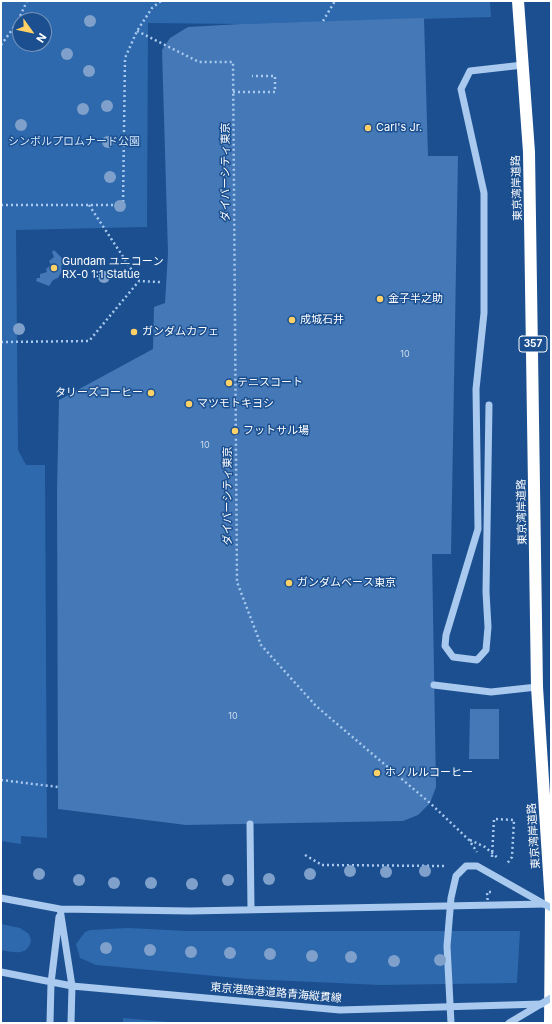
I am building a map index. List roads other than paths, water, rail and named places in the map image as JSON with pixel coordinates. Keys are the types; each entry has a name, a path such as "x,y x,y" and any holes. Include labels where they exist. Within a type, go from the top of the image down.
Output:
{"highway":[{"name":"東京湾岸道路","path":"518,1 529,152 537,687 551,904 550,1023"},
{"path":"522,46 523,1"}],"street":[{"path":"489,405 486,592 488,627 486,650 477,660 453,657 445,646 446,635 478,529 476,389 484,313 484,193 461,89 470,71 523,65"},
{"path":"434,685 490,692 537,687"},
{"path":"250,824 251,910"},
{"path":"451,1023 447,946 451,898 456,876 466,866 477,866 492,873 551,908"},
{"path":"1,898 60,909 251,910 551,904"},
{"path":"50,1023 51,983 60,909"},
{"path":"60,909 72,986 71,1023"},
{"name":"東京港臨港道路青海縦貫線","path":"1,972 72,986 340,1010 551,1002"},
{"path":"509,1023 551,1002"}],"place":[{"name":"Carl's Jr.","path":"368,128"},
{"name":"Gundam ユニコーン RX-0 1:1 Statue","path":"54,268"},
{"name":"金子半之助","path":"380,299"},
{"name":"成城石井","path":"292,320"},
{"name":"ガンダムカフェ","path":"134,332"},
{"name":"テニスコート","path":"229,383"},
{"name":"タリーズコーヒー","path":"151,393"},
{"name":"マツモトキヨシ","path":"189,404"},
{"name":"フットサル場","path":"235,431"},
{"name":"ガンダムベース東京","path":"289,583"},
{"name":"ホノルルコーヒー","path":"377,773"}],"park label":[{"name":"シンボルプロムナード公園","path":"74,142"}]}
